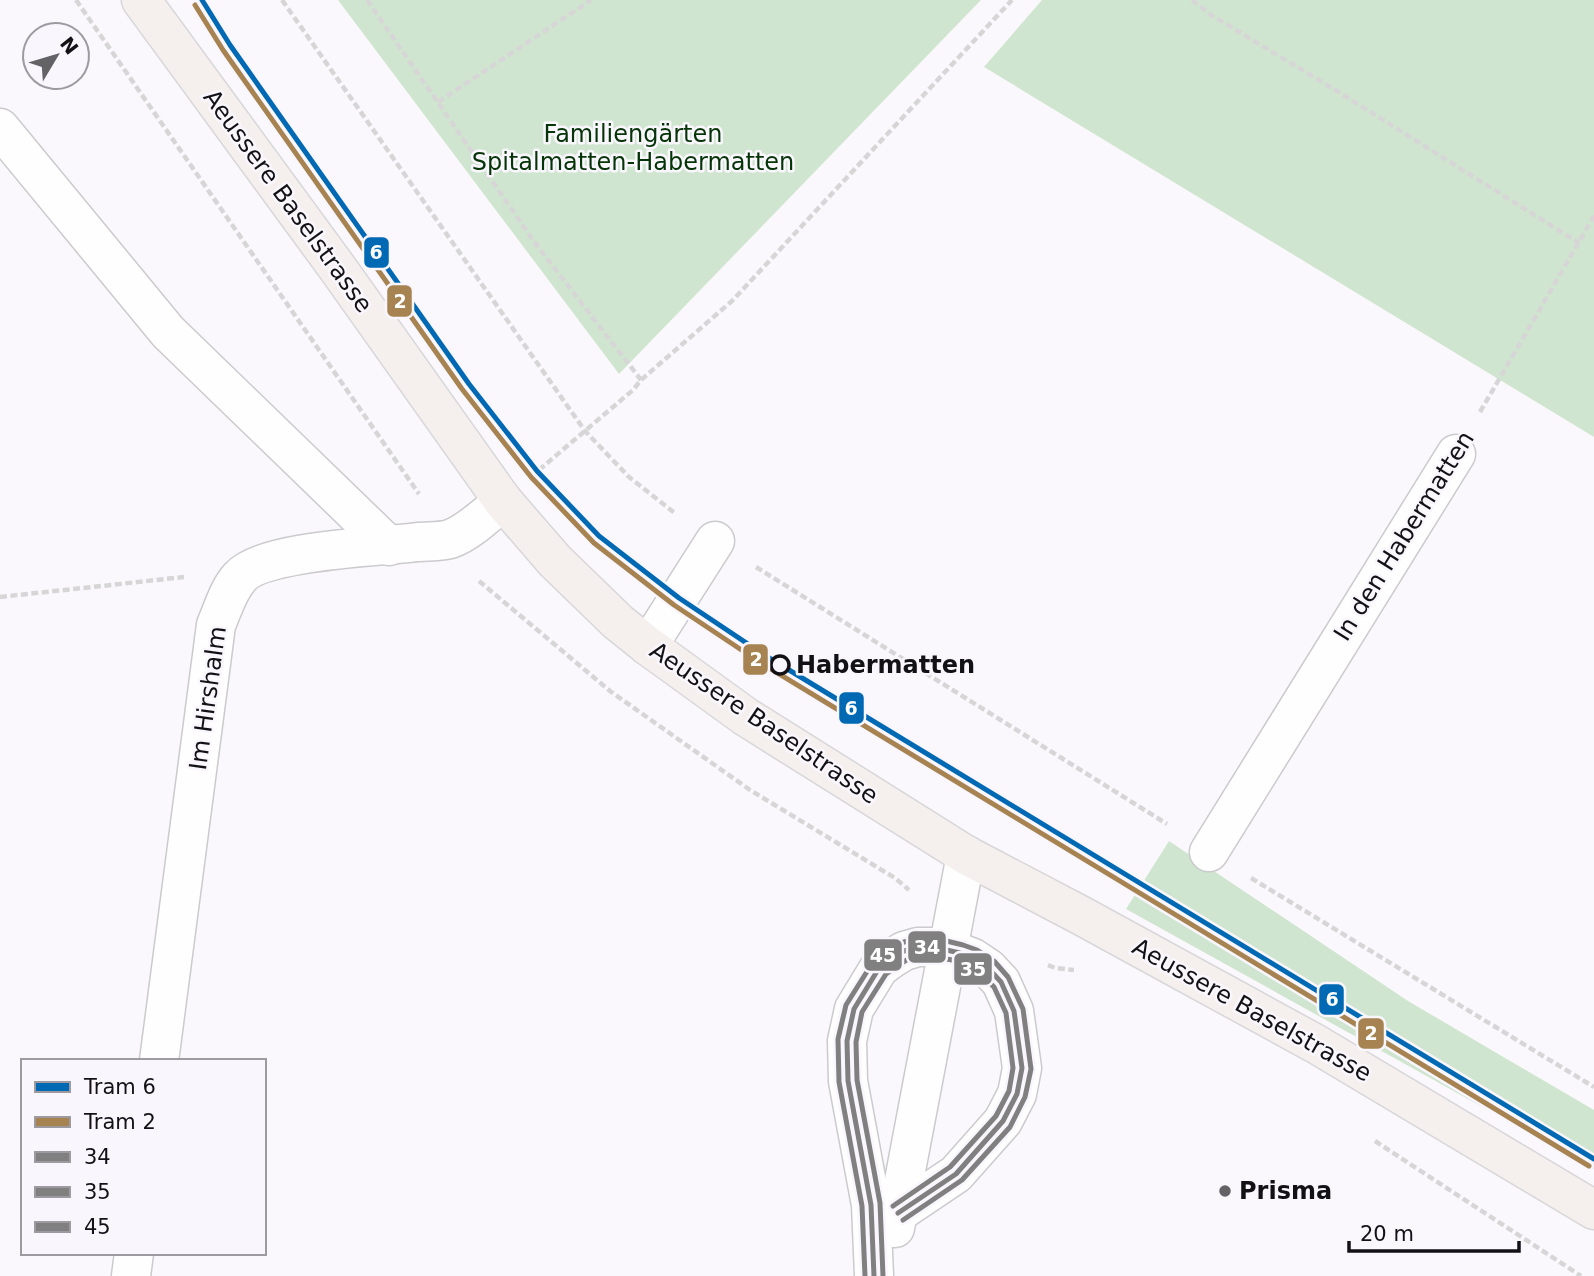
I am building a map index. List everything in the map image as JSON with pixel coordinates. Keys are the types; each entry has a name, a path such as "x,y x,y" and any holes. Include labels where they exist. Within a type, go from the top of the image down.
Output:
{"main road":[{"name":"Aeussere Baselstrasse","path":"141,0 336,266 503,501 555,561 618,622 746,717 966,855 1316,1044 1594,1210"}],"street":[{"path":"0,128 167,332 389,546"},
{"name":"In den Habermatten","path":"1209,852 1456,454"},
{"path":"242,574 270,561 302,553 450,539 476,523 503,501"},
{"path":"648,646 715,541"},
{"name":"Im Hirshalm","path":"159,1059 216,625 231,588 242,574"},
{"path":"887,1276 966,855"},
{"path":"874,1276 871,1205 848,1080 846,1041 854,1009 879,968 904,951 933,947 973,958 988,968 1001,982 1014,1012 1022,1068 1017,1094 1003,1121 956,1174 898,1213"},
{"path":"131,1276 134,1255"}],"path":[{"path":"76,0 450,539"},
{"path":"282,0 585,431 629,477 715,541 1209,852 1594,1087"},
{"path":"367,0 535,243 641,380"},
{"path":"438,102 591,0"},
{"path":"503,501 732,301 1012,0"},
{"path":"1192,0 1211,15 1578,243"},
{"name":"In den Habermatten","path":"1456,454 1594,216"},
{"path":"0,597 200,575 242,574"}],"green space":[{"name":"Familiengärten Spitalmatten-Habermatten","path":"338,0 981,0 619,374"},
{"path":"1042,0 1594,0 1594,437 984,67"},
{"path":"1169,841 1408,1001 1594,1110 1594,1169 1126,909"}],"tram line":[{"name":"6","path":"202,0 230,45 469,384 537,471 599,536 679,598 766,656 1594,1159"},
{"name":"2","path":"195,5 223,50 462,389 531,477 594,543 674,605 761,663 1589,1166"}],"transit line":[{"name":"45","path":"865,1276 862,1206 839,1082 838,1039 846,1005 873,962 901,943 917,938 934,938 977,950 994,961 1008,977 1023,1009 1031,1069 1025,1097 1010,1127 962,1180 903,1220"},
{"name":"34","path":"874,1276 871,1205 848,1081 847,1041 854,1009 879,968 904,951 933,947 973,958 988,968 1001,982 1014,1011 1022,1068 1017,1094 1003,1121 956,1174 898,1213"},
{"name":"35","path":"883,1276 880,1203 857,1080 856,1042 862,1012 886,974 908,959 932,956 957,961 982,975 994,987 1006,1013 1013,1068 1009,1091 996,1116 950,1167 893,1206"}],"place":[{"name":"Habermatten","path":"780,665"},
{"name":"Prisma","path":"1225,1191"}]}
